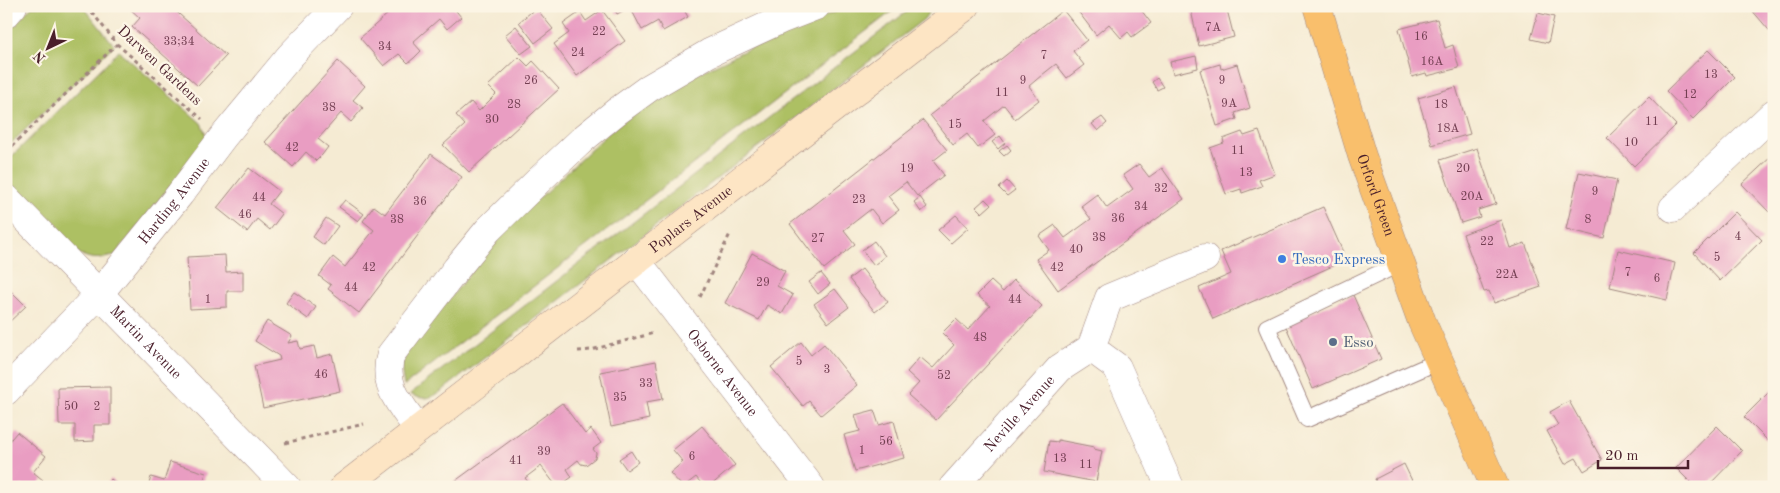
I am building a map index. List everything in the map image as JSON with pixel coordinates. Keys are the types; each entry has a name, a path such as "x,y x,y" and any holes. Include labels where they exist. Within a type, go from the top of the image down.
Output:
{"main road":[{"name":"Orford Green","path":"1317,6 1362,156 1422,322 1495,487"}],"street":[{"path":"6,14 13,6"},
{"name":"Harding Avenue","path":"6,391 99,294 180,194 223,137 290,56 338,6"},
{"path":"418,429 391,388 387,375 387,366 391,354 488,230 584,138 648,88 709,53 816,6"},
{"name":"Poplars Avenue","path":"344,487 963,7"},
{"path":"1673,208 1774,113"},
{"name":"Martin Avenue","path":"6,198 287,487"},
{"path":"1170,487 1117,367 1091,348 1109,298 1205,258"},
{"name":"Osborne Avenue","path":"636,260 810,487"},
{"name":"Neville Avenue","path":"953,487 1060,368 1091,348"}],"lane":[{"path":"1401,263 1267,327 1308,419 1439,361"}],"path":[{"name":"Darwen Gardens","path":"86,6 116,44 223,137"},
{"path":"6,152 116,44"},
{"path":"698,302 730,234"},
{"path":"578,351 591,350 661,331"},
{"path":"280,444 364,424"}],"green space":[{"path":"32,6 83,6 114,45 6,148 6,34"},
{"path":"850,6 899,6 404,386 401,367 408,350 505,230 616,126 686,79 777,35"},
{"path":"914,6 933,6 924,19 439,393 425,398 410,394"},
{"path":"119,51 201,123 208,139 114,256 94,258 78,253 56,236 6,183 6,162"}],"building":[{"path":"127,6 170,6 226,56 198,86 132,27 140,18"},
{"path":"397,6 454,6 461,17 447,29 439,19 413,42 421,51 408,63 399,54 384,66 360,38"},
{"path":"613,6 687,6 683,8 688,17 663,31 658,21 642,30 630,7 617,14"},
{"path":"1074,6 1138,6 1151,23 1132,37 1128,32 1121,38 1109,24 1096,35"},
{"path":"1190,6 1226,6 1234,37 1199,46"},
{"path":"1748,6 1774,6 1774,36 1757,16"},
{"path":"536,8 553,29 535,43 519,22"},
{"path":"602,10 625,41 577,76 554,44 569,33 563,24 580,12 586,21"},
{"path":"1063,10 1087,40 1073,51 1084,65 1067,78 1056,64 1029,86 1039,100 1015,119 1004,105 984,121 995,135 978,148 967,134 953,145 930,115"},
{"path":"1538,13 1554,17 1548,43 1531,39"},
{"path":"1437,19 1445,48 1453,45 1459,68 1427,76 1426,73 1412,77 1399,29"},
{"path":"516,26 532,46 521,54 505,35"},
{"path":"1708,50 1735,77 1693,119 1666,91"},
{"path":"1196,56 1198,68 1173,74 1170,62"},
{"path":"519,57 528,66 533,61 559,89 469,172 443,145 465,125 456,115 471,102 479,111 496,94 488,86"},
{"path":"338,61 365,86 353,100 363,108 351,122 341,113 318,139 328,147 322,155 316,161 306,152 293,167 265,142"},
{"path":"1220,64 1221,69 1237,64 1250,108 1235,113 1237,119 1217,126 1200,70"},
{"path":"1157,78 1163,87 1157,90 1152,82"},
{"path":"1456,87 1470,134 1432,145 1418,98"},
{"path":"1649,97 1676,125 1634,166 1607,138"},
{"path":"1102,117 1107,123 1098,131 1092,124"},
{"path":"923,120 947,150 933,161 944,175 917,196 906,182 888,196 899,210 882,223 871,209 844,230 855,244 824,269 790,224"},
{"path":"1259,131 1275,174 1259,180 1262,186 1242,193 1241,189 1226,194 1210,148 1224,143 1223,139 1242,132 1244,136"},
{"path":"1000,136 1005,143 998,149 992,142"},
{"path":"1007,145 1011,150 1004,156 999,151"},
{"path":"1477,148 1496,204 1478,210 1480,217 1461,223 1440,160"},
{"path":"431,154 462,177 359,313 328,289 331,285 319,276 333,257 345,267 374,230 363,221 374,206 385,214"},
{"path":"1774,154 1774,207 1769,212 1742,184"},
{"path":"1139,164 1149,177 1162,168 1184,199 1058,290 1036,259 1049,250 1039,236 1055,225 1065,238 1091,219 1081,206 1097,194 1107,208 1133,189 1123,175"},
{"path":"249,168 279,191 269,204 282,214 270,230 257,219 247,232 217,208"},
{"path":"1579,172 1617,180 1604,238 1566,229"},
{"path":"1007,181 1015,190 1007,196 999,188"},
{"path":"920,197 927,207 921,212 914,202"},
{"path":"985,199 991,205 982,213 976,207"},
{"path":"345,200 364,214 358,221 339,207"},
{"name":"Tesco Express","path":"1323,207 1343,252 1335,265 1213,319 1199,288 1231,274 1221,251"},
{"path":"1735,212 1762,240 1720,281 1694,253"},
{"path":"956,215 968,228 951,243 938,230"},
{"path":"326,218 338,226 324,245 313,237"},
{"path":"1501,220 1510,248 1525,243 1541,287 1494,303 1489,291 1484,292 1463,234"},
{"path":"874,241 885,256 874,265 862,250"},
{"path":"1618,250 1675,263 1667,300 1610,287"},
{"path":"752,253 785,271 777,286 793,295 782,314 767,305 759,320 725,303"},
{"path":"225,255 226,272 243,271 243,291 227,291 227,307 190,309 187,257"},
{"path":"862,269 888,302 875,312 849,279"},
{"path":"821,273 830,284 818,294 809,282"},
{"path":"1014,280 1042,306 936,420 908,395 919,383 907,372 920,357 933,368 954,345 942,333 956,319 968,330 990,306 977,295 991,281 1003,292"},
{"path":"6,286 26,306 6,325"},
{"path":"835,289 849,307 828,323 814,304"},
{"path":"294,292 316,307 308,319 286,303"},
{"name":"Esso","path":"1353,295 1381,359 1313,389 1285,324"},
{"path":"267,321 292,336 288,343 298,341 300,349 314,346 317,358 332,354 340,391 263,408 254,366 280,360 279,356 255,341"},
{"path":"801,342 811,355 824,344 857,385 821,415 809,401 803,406 771,367"},
{"path":"656,361 663,399 646,402 649,419 611,427 600,372"},
{"path":"110,387 110,425 94,425 94,441 75,442 75,425 59,425 58,388"},
{"path":"1774,387 1774,438 1769,442 1744,417"},
{"path":"1569,401 1602,460 1584,471 1576,458 1565,464 1547,431 1558,425 1550,412"},
{"path":"562,403 585,434 591,429 601,443 593,449 596,453 595,458 586,465 581,464 578,460 567,469 572,477 561,485 554,483 541,466 525,478 532,487 447,487"},
{"path":"874,410 879,425 894,421 904,458 855,471 844,435 860,431 855,415"},
{"path":"702,426 735,465 709,487 704,487 696,477 683,487 670,473 683,462 673,450"},
{"path":"1717,426 1742,451 1707,487 1695,487 1676,468"},
{"path":"17,432 46,456 33,472 43,480 37,487 24,487 22,485 21,487 6,487 6,445"},
{"path":"1058,440 1094,447 1094,449 1102,451 1096,482 1044,472 1049,441 1058,442"},
{"path":"631,451 638,462 627,470 619,459"},
{"path":"170,462 206,473 202,487 148,487 151,477 164,481"},
{"path":"1404,464 1415,487 1378,487 1375,479"},
{"path":"111,479 120,487 104,487"}],"place":[{"name":"Tesco Express","path":"1282,259"},
{"name":"Esso","path":"1333,342"}]}
